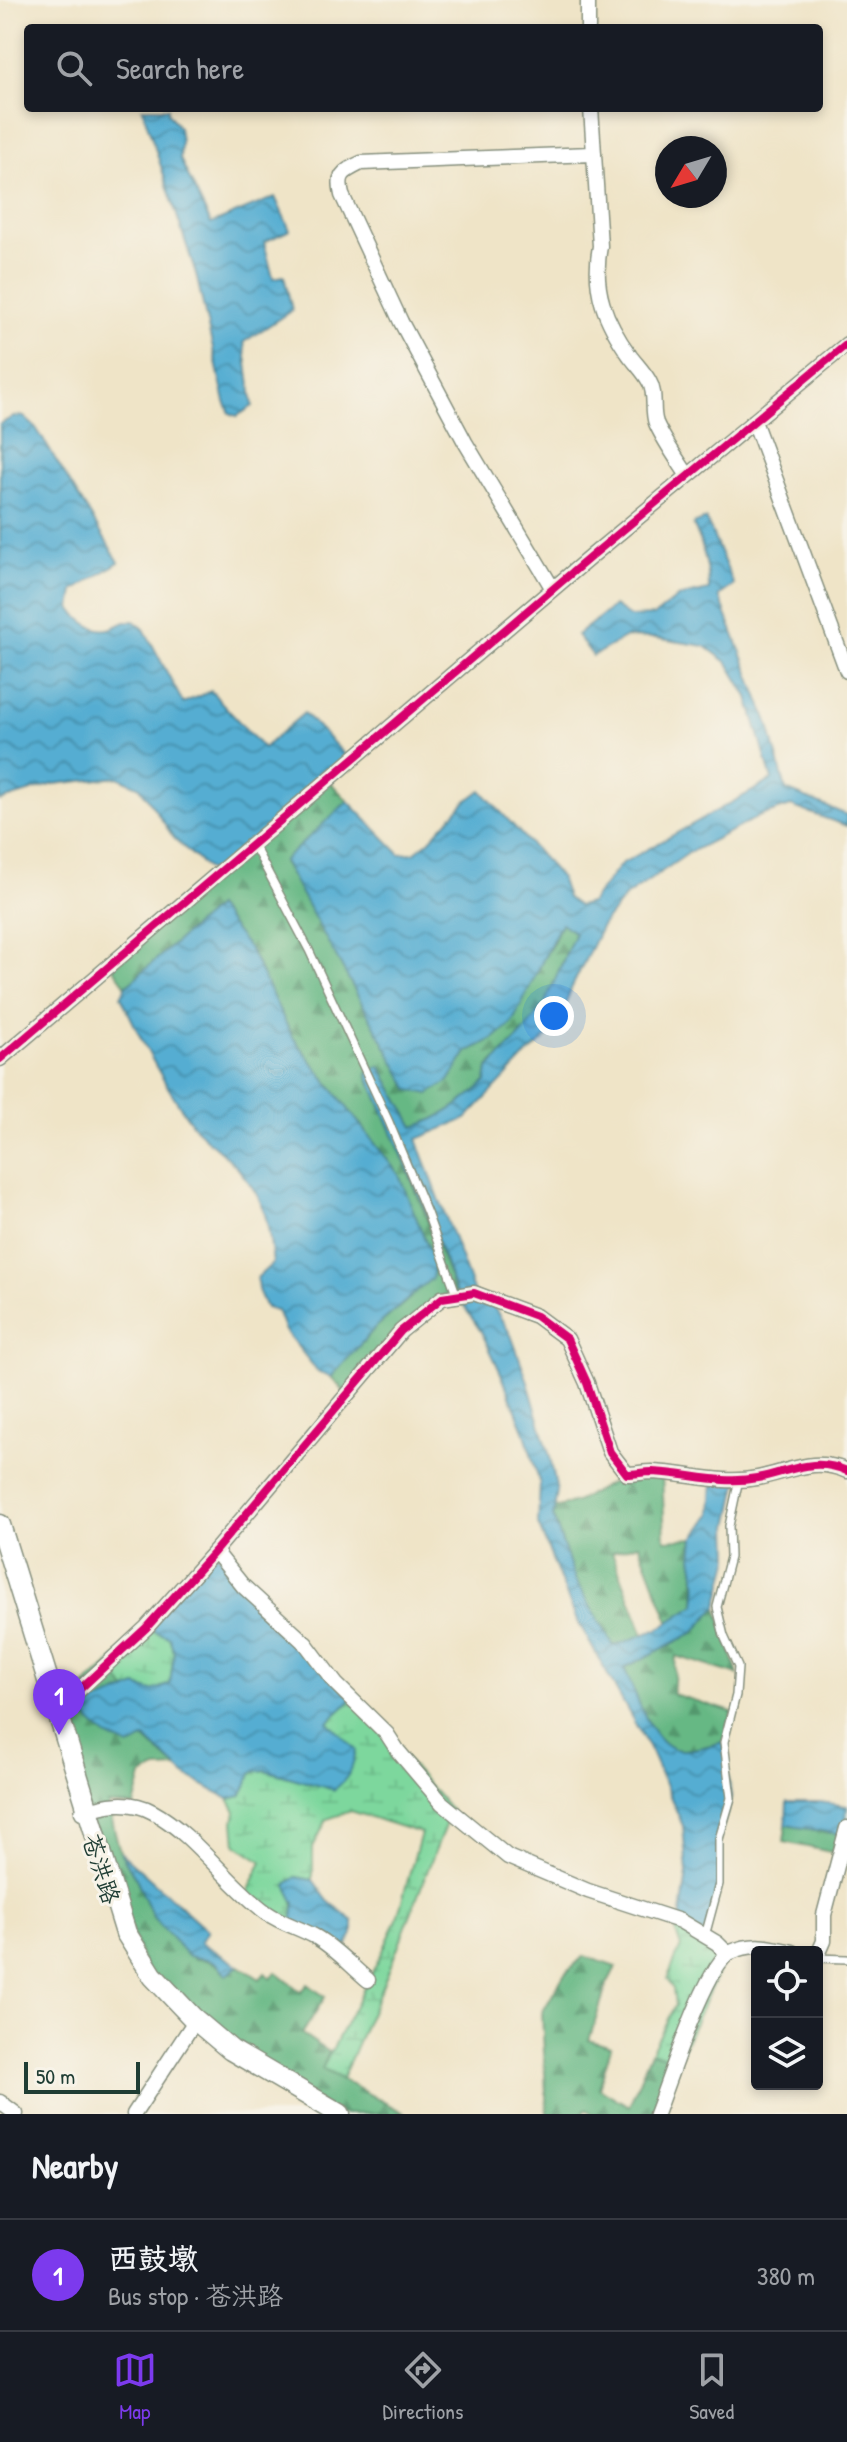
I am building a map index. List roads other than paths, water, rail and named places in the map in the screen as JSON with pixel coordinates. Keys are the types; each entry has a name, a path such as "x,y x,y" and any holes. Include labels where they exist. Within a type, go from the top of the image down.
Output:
{"main road":[{"path":"0,1525 55,1712"},
{"name":"苍洪路","path":"0,1536 123,1936 150,1981 193,2024 228,2053 330,2114"},
{"path":"85,1811 126,1933 153,1976 192,2017 231,2050 340,2114"}],"street":[{"path":"588,0 588,24"},
{"path":"591,112 600,246 596,268 598,290 608,320 651,383 655,420 688,476"},
{"path":"553,589 465,442 415,349 342,195 339,182 345,171 361,163 592,154"},
{"path":"0,1059 553,589 847,344"},
{"path":"754,421 847,671"},
{"path":"55,1712 146,1628 401,1331 442,1298 474,1293 536,1316 567,1339 587,1383 610,1452 627,1474 651,1472 713,1481 757,1478 791,1467 833,1465 847,1471"},
{"path":"215,1551 243,1586 306,1644 336,1684 387,1734 442,1803 508,1857 588,1891 680,1921 717,1943 727,1953"},
{"path":"85,1811 107,1804 127,1804 151,1810 175,1826 268,1914 319,1939 368,1980"},
{"path":"822,1946 824,1915 847,1828"},
{"path":"656,2114 706,1984 727,1953 754,1944 764,1946"},
{"path":"134,2114 193,2024"},
{"path":"0,2102 16,2114"}],"lane":[{"path":"253,844 309,950 389,1122 457,1296"},
{"path":"705,1936 719,1884 719,1839 731,1798 724,1742 736,1695 738,1667 724,1636 717,1607 730,1557 729,1526 739,1479"},
{"path":"823,1958 847,1959"}],"water":[{"path":"143,112 168,112 179,128 180,159 211,224 275,197 290,230 264,242 273,278 284,276 292,310 244,342 253,406 237,416 230,413 225,402 196,274"},
{"path":"23,416 36,428 119,562 74,591 71,608 75,613 90,626 102,629 134,621 144,629 183,703 211,691 263,748 304,713 351,761 215,876 174,838 140,787 118,777 54,784 0,801 0,424"},
{"path":"706,519 734,585 719,596 768,722 786,790 847,815 847,826 791,806 760,816 690,852 625,897 602,925 571,989 557,1028 466,1119 417,1139 474,1293 495,1309 511,1335 550,1457 557,1492 553,1516 576,1582 614,1646 658,1629 695,1605 694,1538 711,1514 713,1481 739,1479 729,1526 730,1557 717,1607 693,1633 624,1668 645,1717 669,1747 696,1749 724,1742 731,1798 719,1839 719,1884 705,1936 680,1921 687,1873 683,1826 651,1752 575,1616 538,1524 540,1484 524,1430 482,1333 457,1296 427,1213 367,1074 380,1066 414,1127 453,1109 486,1082 488,1069 522,1034 545,1003 575,933 561,923 512,1023 493,1039 467,1052 449,1081 429,1094 410,1090 283,861 348,801 400,854 414,853 481,790 560,877 567,898 578,906 590,903 621,864 772,780 748,697 728,663 705,646 655,638 626,637 593,656 577,635 614,606 630,617 654,616 678,597 709,590 705,556 693,524"},
{"path":"216,907 250,950 292,1036 399,1175 435,1264 432,1278 376,1327 331,1377 319,1373 285,1331 277,1310 266,1308 258,1290 257,1278 273,1263 266,1218 257,1195 241,1172 201,1135 182,1110 121,996 126,986"},
{"path":"215,1551 352,1699 328,1722 356,1750 350,1773 334,1790 265,1770 253,1772 241,1796 229,1799 185,1775 145,1738 129,1747 105,1735 84,1716 87,1706 137,1686 152,1691 170,1684 174,1652 169,1637 146,1628"},
{"path":"787,1802 847,1806 845,1835 786,1825"},
{"path":"120,1852 208,1931 200,1942 239,1966 227,1975 213,1961 187,1955 153,1917 137,1880"},
{"path":"296,1877 313,1880 328,1901 353,1921 353,1934 340,1957 292,1925 295,1903 286,1885"}],"place":[{"name":"西鼓墩","path":"59,1735"}]}
